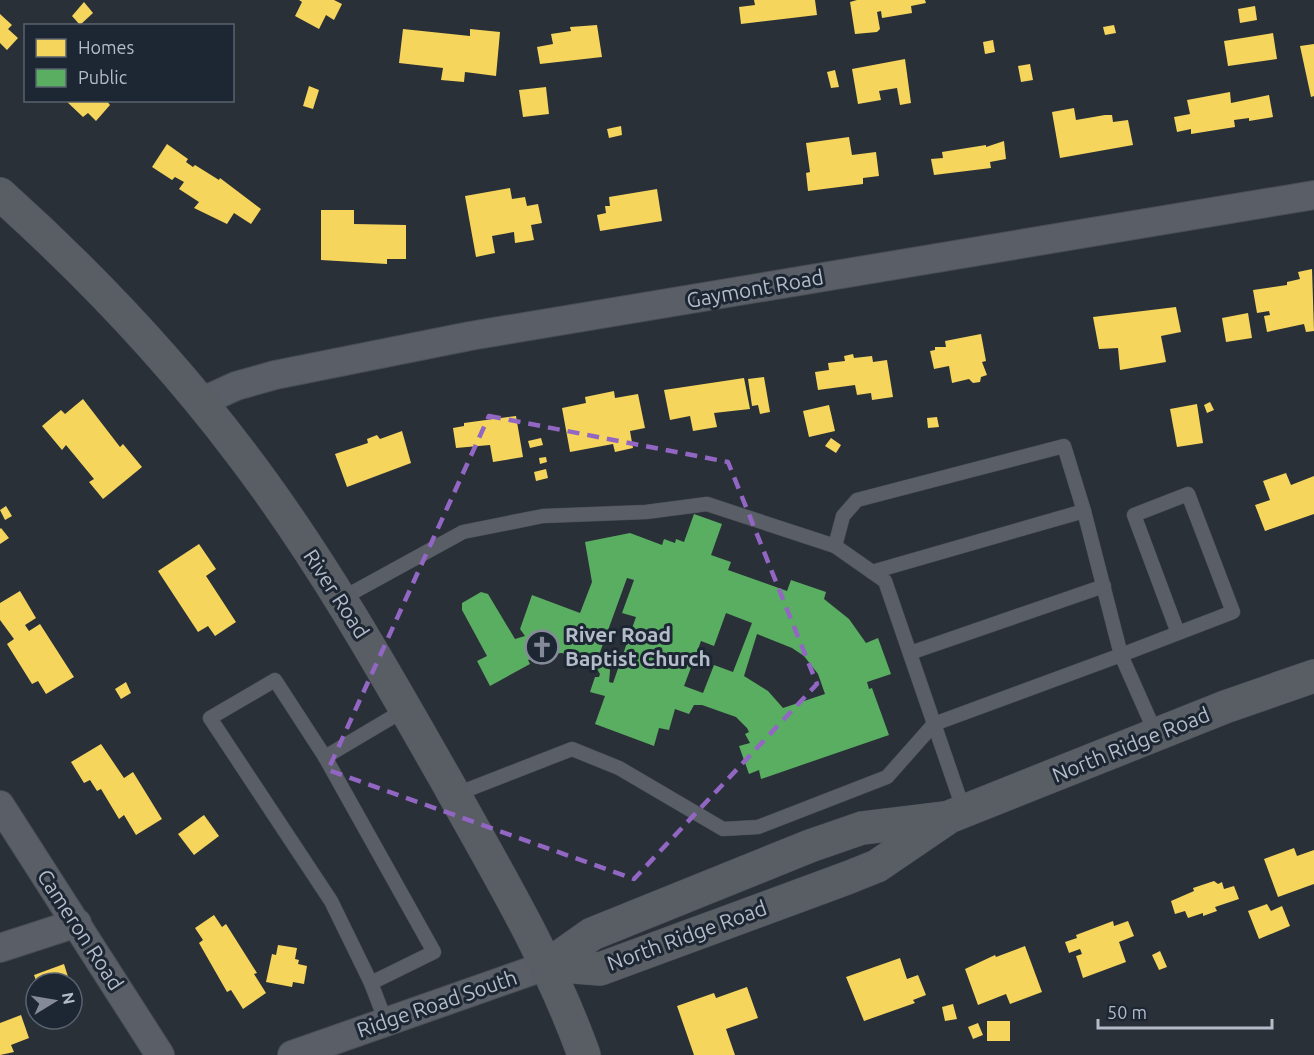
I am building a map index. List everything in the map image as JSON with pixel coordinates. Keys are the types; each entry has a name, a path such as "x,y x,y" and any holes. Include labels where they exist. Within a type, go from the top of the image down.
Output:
{"main road":[{"name":"River Road","path":"0,194 85,274 151,344 242,454 339,600 406,709 548,965 584,1055"},
{"name":"North Ridge Road","path":"548,965 600,969 848,878 877,866 956,814 1156,734 1314,676"},
{"name":"North Ridge Road","path":"548,965 592,934 810,846 862,828 956,814"}],"street":[{"name":"Gaymont Road","path":"201,402 236,386 275,375 470,336 1314,195"},
{"name":"Cameron Road","path":"0,805 160,1055"},
{"path":"0,948 77,923"},
{"name":"Ridge Road South","path":"292,1055 548,965"}],"lane":[{"path":"835,546 843,516 857,500 1064,446 1084,512 1121,655 1156,734"},
{"path":"454,795 572,749 619,768 723,829 758,827 887,777 934,724 1121,655 1233,612 1188,494 1134,515 1178,633"},
{"path":"339,600 463,532 543,516 646,512 707,504 835,546 885,581 934,724 956,814"},
{"path":"872,572 1084,512"},
{"path":"910,653 1104,586"},
{"path":"371,983 434,952 325,757 275,680 210,718 331,901 371,983 386,1022"},
{"path":"325,757 406,709"}],"highlighted area":[{"path":"489,416 728,462 817,684 634,879 328,770"}],"building: Homes":[{"path":"299,0 334,0 342,4 334,20 326,15 319,29 295,16 302,2"},
{"path":"754,0 815,0 817,15 741,24 739,7 755,5"},
{"path":"857,0 925,0 926,3 911,6 912,13 882,18 881,11 877,12 880,29 877,32 855,34 850,2"},
{"path":"84,2 93,13 81,24 72,16"},
{"path":"1255,6 1257,20 1240,23 1238,9"},
{"path":"0,14 12,25 8,29 18,38 7,50 0,43"},
{"path":"597,25 602,57 540,64 537,47 553,44 551,34 571,31 570,27"},
{"path":"1114,25 1116,33 1105,35 1103,27"},
{"path":"403,29 470,36 470,29 500,32 496,76 465,72 464,82 441,80 443,68 399,63"},
{"path":"1273,33 1277,59 1228,66 1224,41"},
{"path":"993,40 995,52 985,54 983,42"},
{"path":"1314,44 1314,96 1311,97 1300,46"},
{"path":"905,59 911,103 900,105 897,88 879,91 881,100 858,104 852,69"},
{"path":"1030,64 1033,80 1021,82 1018,66"},
{"path":"835,70 839,87 831,88 827,72"},
{"path":"309,86 319,90 313,109 303,106"},
{"path":"546,87 549,114 523,117 519,90"},
{"path":"1230,92 1231,103 1269,95 1273,117 1249,121 1249,118 1234,120 1235,127 1191,134 1191,129 1177,132 1174,117 1190,114 1187,100"},
{"path":"67,102 108,102 110,105 96,121 88,113 83,117"},
{"path":"1074,108 1076,120 1112,115 1113,122 1128,120 1133,145 1060,158 1052,112"},
{"path":"621,126 622,135 609,138 607,129"},
{"path":"849,137 852,155 876,152 879,176 863,178 863,184 808,191 806,173 810,172 806,143"},
{"path":"1004,141 1006,159 990,162 991,168 934,175 931,159 943,158 942,152 986,145 986,147"},
{"path":"167,144 188,159 186,162 193,167 195,165 219,180 220,178 261,209 251,224 234,213 227,224 194,208 199,202 179,189 184,182 175,177 172,180 152,167"},
{"path":"510,188 512,199 525,197 527,206 538,204 542,223 531,225 534,240 515,243 514,232 492,236 495,253 476,257 465,196"},
{"path":"657,189 662,221 600,231 597,215 606,213 605,206 610,206 609,197"},
{"path":"321,210 354,210 354,224 406,225 406,259 387,259 387,264 321,260"},
{"path":"1312,269 1314,331 1306,332 1304,324 1267,332 1264,316 1270,315 1269,311 1257,313 1253,290 1287,285 1287,282 1300,279 1298,272"},
{"path":"1176,307 1181,332 1161,336 1166,362 1120,370 1118,348 1099,349 1093,317"},
{"path":"1248,313 1252,338 1226,342 1222,318"},
{"path":"981,334 986,361 982,362 987,375 981,377 980,382 973,383 969,379 952,383 949,366 934,369 930,351 935,350 935,347 946,347 945,341"},
{"path":"853,354 854,358 872,356 873,362 887,360 893,397 872,400 871,393 857,395 855,385 818,390 815,372 829,370 828,363 845,361 844,356"},
{"path":"764,377 770,412 760,414 758,405 752,406 748,379"},
{"path":"744,378 750,409 714,413 717,427 693,431 690,416 670,420 664,390"},
{"path":"614,391 615,398 638,394 645,428 630,431 633,448 615,452 613,444 570,452 562,408 586,403 585,397"},
{"path":"83,399 120,447 123,444 142,467 103,499 89,482 94,479 66,445 62,450 42,426 61,410 65,414"},
{"path":"1210,402 1214,410 1207,413 1204,405"},
{"path":"1197,404 1203,443 1177,447 1170,409"},
{"path":"829,405 835,431 809,437 803,411"},
{"path":"516,416 523,457 493,462 490,445 456,448 453,428 464,426 464,423"},
{"path":"937,417 939,427 928,428 927,418"},
{"path":"402,431 411,463 347,487 335,454 368,443 367,439 377,435 380,439"},
{"path":"541,438 543,445 530,448 528,441"},
{"path":"831,438 841,445 836,453 825,446"},
{"path":"546,457 547,462 540,464 539,458"},
{"path":"546,469 548,478 536,481 534,472"},
{"path":"1286,473 1291,485 1314,476 1314,514 1265,531 1255,505 1270,500 1263,481"},
{"path":"6,506 12,516 5,520 0,510"},
{"path":"0,529 9,538 0,544"},
{"path":"199,544 216,569 206,576 236,622 215,636 208,626 198,632 158,571"},
{"path":"20,591 36,618 25,625 29,631 40,624 74,677 46,694 38,681 32,684 7,644 14,639 0,620 0,603"},
{"path":"126,682 131,693 121,699 115,689"},
{"path":"101,744 124,778 133,772 162,819 136,835 124,815 119,819 101,789 97,791 90,780 84,783 71,762"},
{"path":"204,815 219,836 194,855 178,834"},
{"path":"1294,848 1297,856 1314,850 1314,884 1278,897 1264,859"},
{"path":"1214,881 1218,884 1222,882 1224,889 1234,886 1239,899 1215,907 1217,911 1203,916 1203,913 1188,918 1185,911 1175,914 1171,901 1194,891 1193,888"},
{"path":"1267,904 1271,911 1282,906 1290,926 1259,939 1248,911"},
{"path":"214,915 222,927 226,924 257,973 254,974 266,993 243,1009 231,990 227,992 199,943 203,940 195,928"},
{"path":"1113,921 1114,926 1128,921 1134,936 1119,942 1126,962 1083,978 1076,956 1082,954 1080,949 1069,953 1065,942 1077,938 1076,935"},
{"path":"278,945 297,948 295,959 299,960 298,964 307,966 304,984 293,982 292,987 266,982 272,954 276,955"},
{"path":"1025,946 1042,992 1010,1004 1006,994 978,1005 965,969 995,955 996,957"},
{"path":"1160,951 1167,967 1159,970 1152,955"},
{"path":"900,958 907,979 918,975 926,995 913,1000 915,1003 864,1021 846,977"},
{"path":"64,964 66,971 45,971"},
{"path":"747,987 758,1018 726,1029 735,1055 694,1055 677,1006 714,993 716,998"},
{"path":"953,1004 957,1019 945,1021 942,1007"},
{"path":"21,1015 24,1031 27,1031 29,1038 11,1045 14,1052 0,1055 0,1023"},
{"path":"987,1021 1010,1021 1010,1041 987,1041"},
{"path":"978,1023 983,1035 973,1039 968,1027"}],"building: Public":[{"name":"River Road Baptist Church","path":"694,514 722,524 711,555 731,562 728,570 787,591 791,580 826,592 824,599 849,619 866,643 878,638 891,674 867,682 869,689 872,688 889,735 761,779 759,770 749,774 739,746 750,743 745,734 749,732 747,728 736,717 702,705 694,705 689,714 675,709 669,730 659,728 654,746 595,724 605,696 590,692 595,677 599,677 600,674 594,664 562,653 547,654 528,660 530,664 490,686 477,661 487,656 462,610 462,603 481,592 488,594 515,639 525,636 520,629 532,595 580,613 592,582 585,542 630,533 662,545 664,539 675,543 676,539 684,542","holes":["627,578 634,580 622,613 636,617 613,683 609,682 608,663 599,655","726,613 752,623 733,672 714,665 703,693 684,686 701,641 714,646","757,634 792,648 804,656 818,674 825,694 783,708 768,691 744,676"]}],"place":[{"name":"River Road Baptist Church","path":"542,647"}]}
